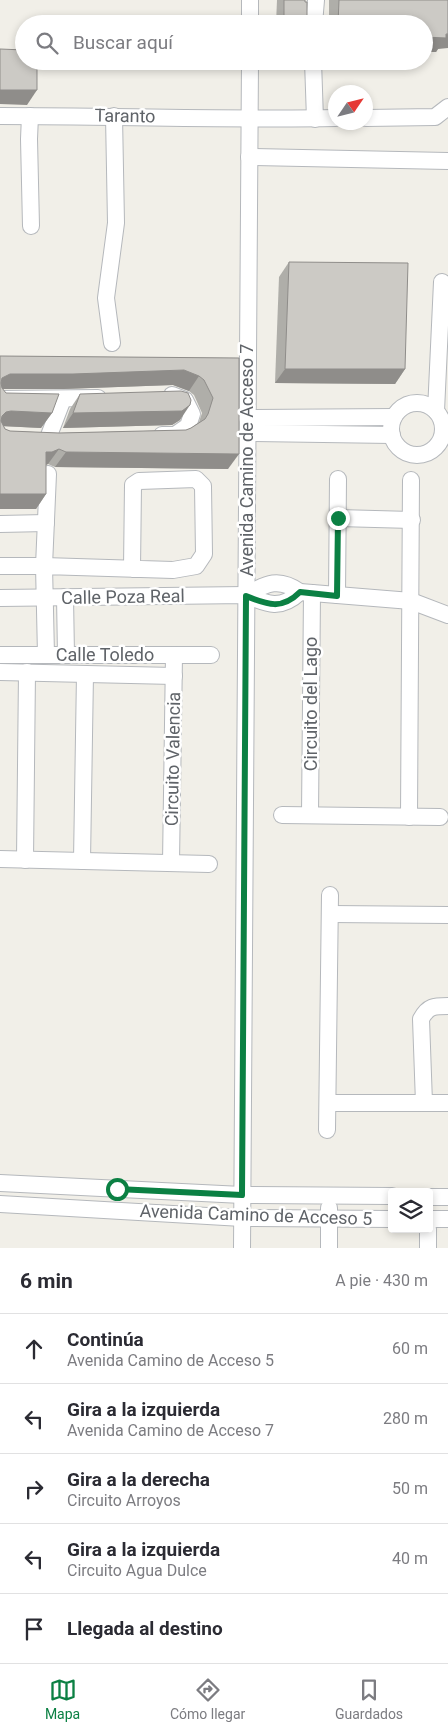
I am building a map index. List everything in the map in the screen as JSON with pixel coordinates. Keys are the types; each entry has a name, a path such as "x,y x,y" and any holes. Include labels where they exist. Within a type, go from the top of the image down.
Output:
{"street":[{"path":"250,0 250,15"},
{"path":"315,15 316,0"},
{"name":"Avenida Camino de Acceso 7","path":"242,1248 250,70"},
{"path":"313,70 315,119"},
{"path":"373,118 435,117 448,108"},
{"name":"Taranto","path":"0,116 328,118"},
{"path":"30,116 28,139 31,226"},
{"path":"112,343 106,298 116,223 114,116"},
{"path":"249,157 448,161"},
{"path":"436,411 442,282"},
{"path":"146,435 175,434 188,426 192,414 185,400 173,395 153,396"},
{"path":"0,399 113,397"},
{"path":"48,438 63,399"},
{"path":"413,404 422,404 436,411 441,418 443,435 434,450 426,454 408,454 395,443 392,435 392,426 394,417 399,411 413,404"},
{"path":"247,426 313,426 394,417"},
{"path":"313,426 392,435"},
{"path":"29,437 68,437"},
{"path":"46,655 44,566 48,474"},
{"path":"337,596 338,478"},
{"path":"0,566 174,570 196,566 204,554 203,486 196,479 139,481 133,485 132,568"},
{"path":"409,817 411,480"},
{"path":"338,518 412,520"},
{"path":"0,524 46,523"},
{"path":"246,596 263,585 272,582 292,586 306,593 411,601 448,616"},
{"name":"Circuito del Lago","path":"306,593 310,815"},
{"name":"Calle Poza Real","path":"0,598 246,596"},
{"path":"65,598 66,655"},
{"name":"Calle Toledo","path":"0,655 211,655"},
{"name":"Circuito Valencia","path":"172,863 174,655"},
{"name":"Calle Toledo","path":"0,672 174,676"},
{"path":"25,860 28,672"},
{"path":"82,861 85,674"},
{"path":"282,815 440,817"},
{"path":"0,860 209,864"},
{"path":"327,1130 330,895"},
{"path":"330,914 448,915"},
{"path":"424,1103 421,1019 426,1011 435,1006 448,1006"},
{"path":"328,1103 448,1103"},
{"name":"Avenida Camino de Acceso 5","path":"0,1183 242,1195 388,1196"},
{"path":"24,1206 28,1185"},
{"path":"115,1210 117,1189"},
{"path":"329,1196 329,1248"},
{"path":"433,1196 448,1197"},
{"name":"Avenida Camino de Acceso 5","path":"0,1204 242,1218 388,1219"},
{"path":"433,1219 448,1219"},
{"path":"428,1233 428,1248"}],"building":[{"path":"284,0 305,0 307,2 307,15 284,15"},
{"path":"339,0 448,0 448,34 446,34 446,38 433,37 433,15 338,15"},
{"path":"0,49 15,50 15,70 37,70 37,90 0,90"},
{"path":"289,262 408,263 405,369 285,369"},
{"path":"0,356 239,358 239,454 66,452 59,449 46,452 46,494 0,494","holes":["184,370 204,380 213,398 205,419 186,430 59,433 10,431 5,429 1,421 2,416 6,412 11,411 52,413 59,394 6,393 2,388 2,378 10,374"]},
{"path":"181,391 188,393 191,400 190,405 182,411 73,413 80,394"}],"route":[{"path":"117,1189 242,1195 246,596 272,604 288,602 300,592 337,596 338,518"}]}
